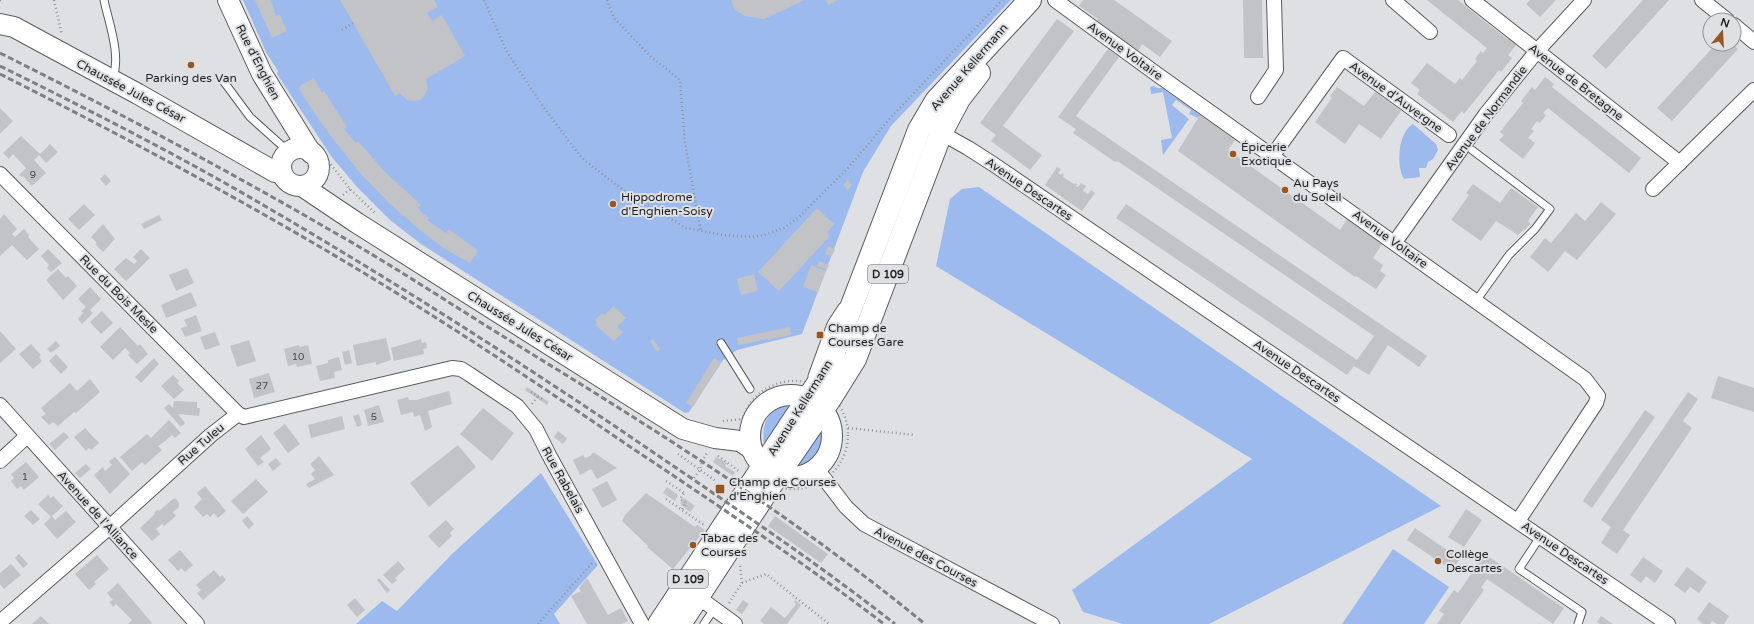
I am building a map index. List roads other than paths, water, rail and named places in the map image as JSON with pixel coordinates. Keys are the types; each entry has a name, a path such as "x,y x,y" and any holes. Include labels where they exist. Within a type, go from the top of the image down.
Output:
{"main road":[{"name":"Avenue Kellermann","path":"659,624 764,464 815,403 855,359 932,129 936,101 1030,0"},
{"name":"Avenue Kellermann","path":"815,403 864,273 932,129 952,111 970,84 1046,0"},
{"name":"Avenue Kellermann","path":"680,624 711,606 764,464"}],"street":[{"name":"Rue d'Enghien","path":"228,0 262,74 291,123 304,139 300,157"},
{"name":"Avenue Voltaire","path":"1055,0 1158,75 1585,378 1598,396 1596,403 1518,521"},
{"path":"1258,97 1276,70 1274,0"},
{"path":"1393,0 1430,32"},
{"name":"Avenue de Bretagne","path":"1472,0 1680,163"},
{"name":"Avenue de Normandie","path":"1395,242 1486,114 1537,51 1584,0"},
{"path":"1702,0 1717,12"},
{"path":"0,10 7,26"},
{"name":"Chaussée Jules César","path":"7,26 112,80 275,172 300,157"},
{"path":"1742,32 1754,42"},
{"name":"Avenue d'Auvergne","path":"1273,156 1343,58 1449,135"},
{"path":"1653,189 1754,90"},
{"name":"Avenue Descartes","path":"932,129 993,164 1668,624"},
{"name":"Chaussée Jules César","path":"300,157 286,180 291,184 302,186 683,429 714,438 740,441 764,464"},
{"name":"Chaussée Jules César","path":"300,157 357,222"},
{"name":"Rue du Bois Mesle","path":"0,174 238,414"},
{"name":"Rue Rabelais","path":"238,414 247,417 452,368 461,369 517,406 529,419 536,429 549,456 642,624"},
{"path":"792,395 815,403 829,419 833,432 832,445 827,458 817,469 801,477 790,478 764,464 750,433 747,420 763,406 776,398 792,395"},
{"name":"Avenue de l'Alliance","path":"0,405 197,624"},
{"name":"Rue Tuleu","path":"0,622 211,435 238,414"},
{"name":"Chaussée Jules César","path":"683,429 720,431 740,429 747,420"},
{"path":"0,461 27,436"},
{"name":"Avenue des Courses","path":"817,469 846,507 864,524 1052,624"},
{"path":"711,606 735,624"}],"lane":[{"path":"104,0 116,57 115,71 112,80"},
{"path":"224,82 250,117 300,157"},
{"path":"1472,150 1550,209 1535,229 1509,255 1476,301"},
{"path":"721,343 750,389"},
{"path":"1540,537 1519,570 1582,612 1578,624"},
{"path":"704,624 711,606"}],"railway":[{"path":"0,53 128,118 296,210 404,274 724,476 776,511 876,585 925,624"},
{"path":"0,66 98,115 194,166 304,229 396,285 487,342 622,431 794,549 862,598 895,624"},
{"path":"0,74 83,116 206,182 327,251 403,297 515,369 724,510 788,554 884,624"}],"place":[{"name":"Parking des Van","path":"191,65"},
{"name":"Épicerie Exotique","path":"1233,154"},
{"name":"Au Pays du Soleil","path":"1285,190"},
{"name":"Hippodrome d'Enghien-Soisy","path":"613,204"},
{"name":"Champ de Courses Gare","path":"820,335"},
{"name":"Champ de Courses d'Enghien","path":"720,489"},
{"name":"Tabac des Courses","path":"693,545"},
{"name":"Collège Descartes","path":"1438,561"}]}
